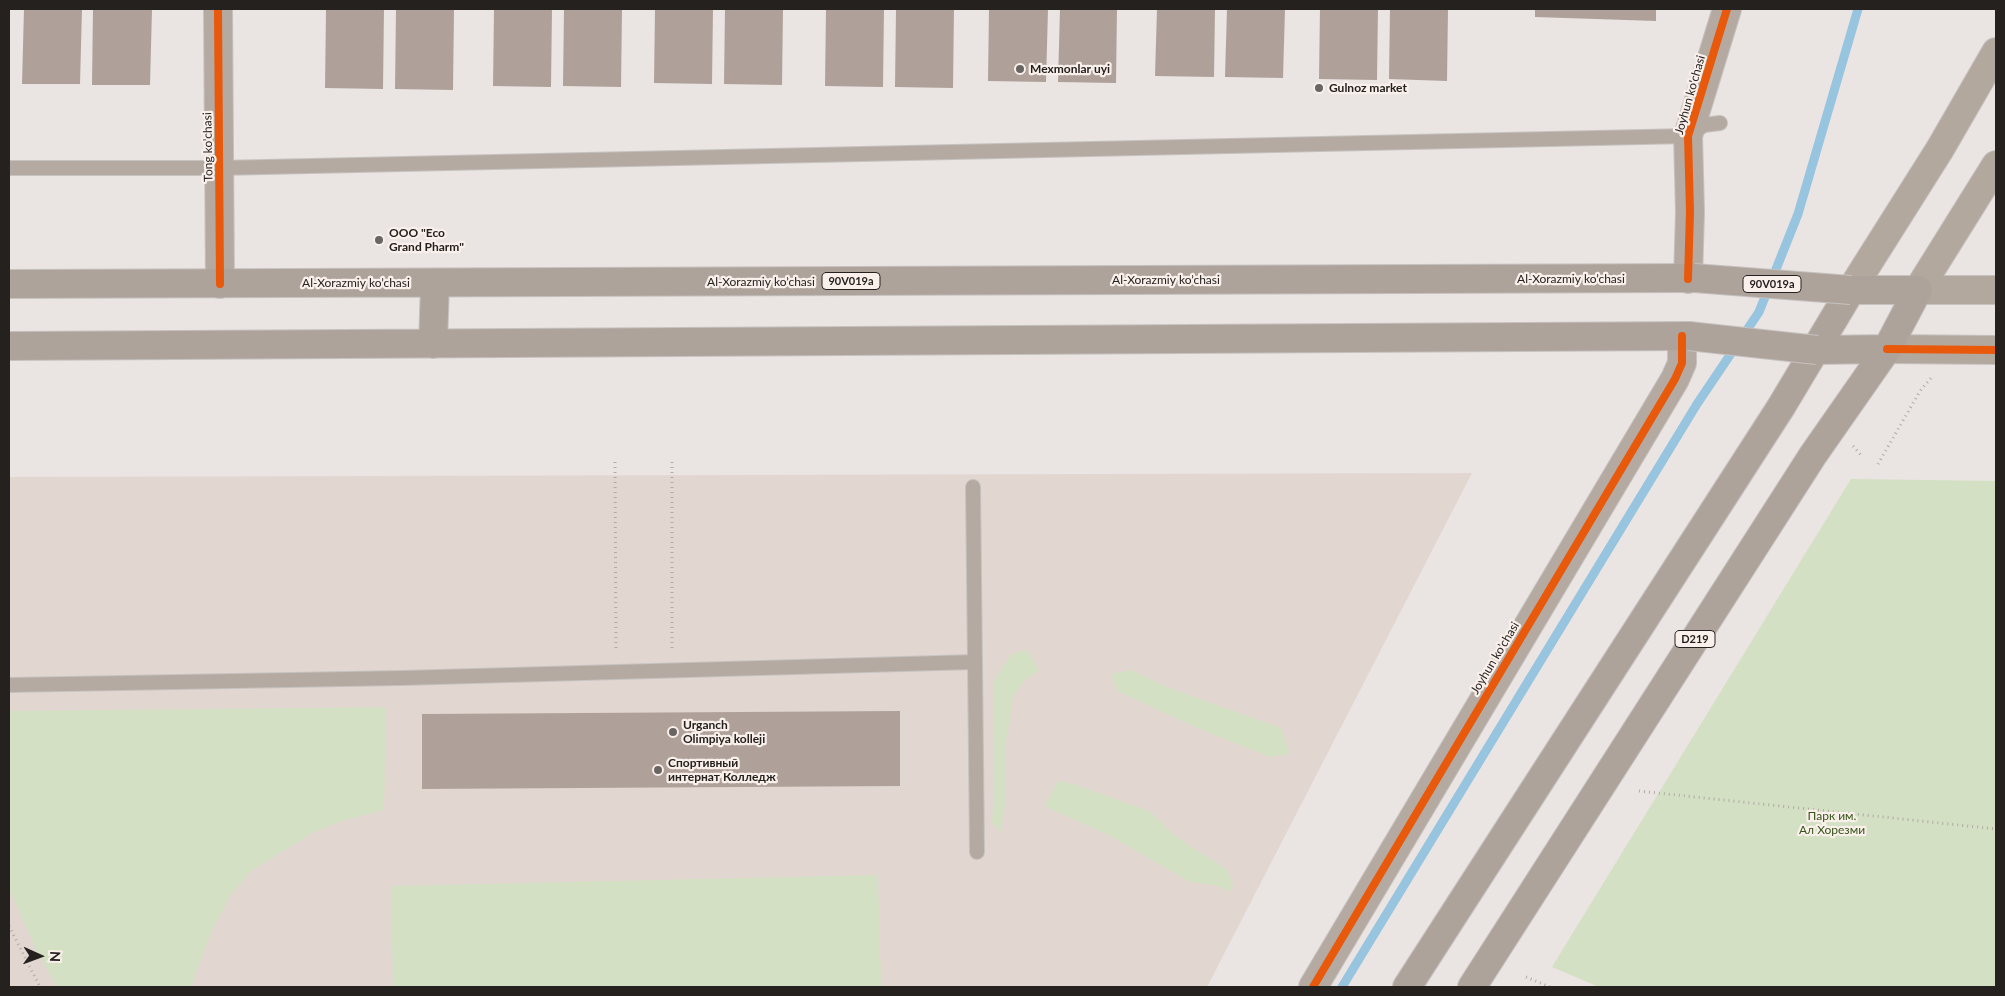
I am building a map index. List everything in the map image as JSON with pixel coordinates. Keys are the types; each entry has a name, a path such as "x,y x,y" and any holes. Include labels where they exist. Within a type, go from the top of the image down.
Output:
{"main road":[{"path":"1407,987 1817,350 1851,290 1940,149 1996,52"},
{"name":"D219","path":"1472,987 1813,455 1887,349 1918,290 1996,165"},
{"name":"90V019a","path":"1691,279 1851,290 1918,290"},
{"name":"Al-Xorazmiy ko’chasi","path":"9,284 1691,279"},
{"path":"433,344 435,282"},
{"path":"1918,290 1996,290"},
{"path":"9,346 1686,336 1817,350 1996,350"}],"street":[{"name":"Tong ko'chasi","path":"218,9 220,284"},
{"name":"Joyhun ko'chasi","path":"1691,279 1688,136 1727,9"},
{"name":"Joyhun ko'chasi","path":"1313,987 1675,379 1682,363 1686,336"}],"lane":[{"path":"9,168 219,168 1688,136 1704,125 1720,123"},
{"path":"974,487 977,852"},
{"path":"9,685 976,662"}],"path":[{"path":"615,462 616,672"},
{"path":"672,462 672,670"},
{"path":"1639,791 1996,829"},
{"path":"9,926 40,987"},
{"path":"1526,977 1550,987"}],"shaded area":[{"name":"Urganch Olimpiya kolleji","path":"1472,473 1207,987 9,987 9,477"}],"green space":[{"name":"Парк им. Ал Хорезми","path":"1851,479 1996,481 1996,987 1599,987 1552,967"},
{"path":"1027,650 1039,670 1025,680 1013,697 1006,741 1005,803 1001,833 992,823 994,789 993,683 1011,654"},
{"path":"1131,670 1170,688 1281,728 1290,754 1270,757 1197,728 1117,691 1111,674"},
{"path":"386,707 384,810 342,821 314,832 250,872 231,895 211,932 191,987 57,987 37,952 9,889 9,711"},
{"path":"1058,781 1074,784 1149,811 1178,838 1228,870 1233,886 1229,892 1218,886 1190,882 1110,836 1044,806"},
{"path":"878,875 881,987 393,987 391,886"}],"building":[{"path":"24,9 82,9 80,84 22,84"},
{"path":"93,9 152,9 150,85 92,85"},
{"path":"326,9 384,9 383,89 325,88"},
{"path":"396,9 454,9 453,90 395,89"},
{"path":"494,9 552,9 551,87 493,86"},
{"path":"564,9 622,9 621,87 563,86"},
{"path":"655,9 713,9 712,84 654,83"},
{"path":"725,9 783,9 782,85 724,84"},
{"path":"826,9 884,9 883,87 825,86"},
{"path":"896,9 954,9 953,88 895,87"},
{"path":"989,9 1048,9 1046,82 988,81"},
{"path":"1060,9 1117,9 1116,83 1058,82"},
{"path":"1157,9 1215,9 1214,77 1155,76"},
{"path":"1227,9 1285,9 1283,78 1225,77"},
{"path":"1320,9 1378,9 1377,80 1319,79"},
{"path":"1390,9 1448,9 1447,81 1389,79"},
{"path":"1535,9 1656,9 1656,21 1535,17"},
{"path":"900,711 900,786 422,789 422,714"}],"waterway":[{"path":"1342,987 1697,404 1759,312 1798,214 1858,9"}],"cycle path":[{"path":"218,9 220,284"},
{"path":"1688,279 1690,212 1688,136 1727,9"},
{"path":"1313,987 1675,379 1682,363 1682,336"},
{"path":"1887,349 1996,350"}],"place":[{"name":"Mexmonlar uyi","path":"1020,69"},
{"name":"Gulnoz market","path":"1319,88"},
{"name":"ООО \"Eco Grand Pharm\"","path":"379,240"},
{"name":"Urganch Olimpiya kolleji","path":"673,732"},
{"name":"Спортивный интернат Колледж","path":"658,770"}]}
